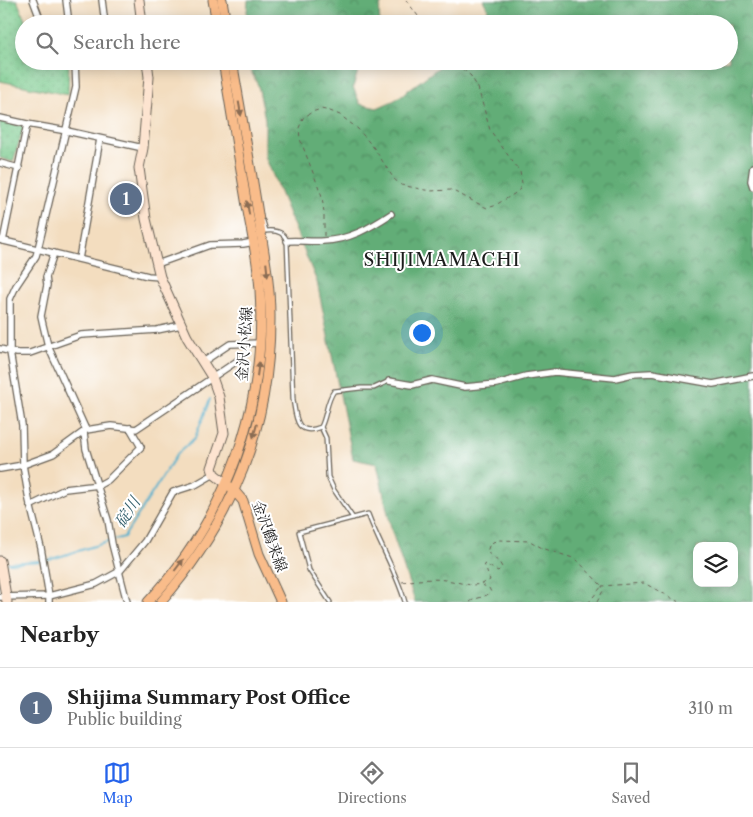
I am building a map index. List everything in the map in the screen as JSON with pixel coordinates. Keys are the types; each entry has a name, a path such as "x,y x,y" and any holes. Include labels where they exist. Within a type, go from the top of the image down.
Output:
{"main road":[{"path":"213,0 216,15"},
{"path":"222,0 224,15"},
{"name":"金沢小松線","path":"148,602 167,581 194,544 214,511 227,484 254,396 261,343 260,288 225,70"},
{"name":"金沢小松線","path":"161,602 215,530 235,490 251,447 266,376 270,315 268,279 234,70"},
{"name":"金沢鶴来線","path":"227,484 235,490 243,501 259,554 281,602"}],"street":[{"path":"33,0 39,15"},
{"path":"66,0 68,15"},
{"path":"102,0 104,15"},
{"path":"139,0 141,15"},
{"path":"49,599 43,560 30,506 23,465 22,425 10,352 10,300 16,286 36,256 38,249 67,131 76,87 75,70"},
{"path":"148,70 144,148 139,168 146,219 160,277 181,325 212,378 219,397 224,427 222,439 212,466 214,474 227,484"},
{"path":"0,118 144,148"},
{"path":"27,124 19,168 1,241 160,277"},
{"path":"79,259 100,139"},
{"path":"0,163 19,168"},
{"path":"753,167 751,181 753,187"},
{"path":"288,241 324,241 351,236 391,214"},
{"path":"157,264 210,245 254,242"},
{"path":"54,253 46,276 47,285 41,316 48,346 85,431 86,449 108,520 112,544 127,602"},
{"path":"0,349 10,352 30,353 81,335 157,330 181,325"},
{"path":"203,362 230,344 261,343"},
{"path":"0,469 23,465 53,454 85,431 112,426 136,429 240,359"},
{"path":"390,381 412,385 432,380 464,387 497,384 526,376 554,372 615,378 633,374 652,373 713,384 753,376"},
{"path":"30,506 64,489 98,485 108,480 141,447 130,428"},
{"path":"0,561 4,598 49,599 96,584 120,571 145,541 173,492 194,485 214,474"}],"lane":[{"path":"254,187 266,231 274,230 279,232 288,241 293,390 296,421 302,429 310,431 320,427 326,418 326,409 334,391 374,388 390,381"},
{"path":"320,427 326,438 328,478 353,518"},
{"path":"330,602 309,570 299,532 368,514 377,538 399,583 405,602"}],"path":[{"path":"406,0 417,15"},
{"path":"324,241 322,196 300,138 299,128 302,118 312,112 330,111 340,115 358,129 374,148 394,179 401,185 430,191 451,190 487,208 494,206 520,189 522,183 520,172 490,130 478,88 463,70"},
{"path":"399,583 434,579 475,586 481,585 490,580 484,564 498,571 502,566 487,552 489,546 499,540 530,541 542,548 576,559 602,586 603,592 597,602"},
{"path":"589,602 602,586 644,583 679,602"},
{"path":"470,602 491,592 489,588 481,585"}],"green space":[{"path":"0,0 17,0 23,15 15,15 15,70 69,70 68,95 0,81"},
{"path":"248,0 382,0 379,15 247,15"},
{"path":"483,0 753,0 753,602 415,602 392,532 377,464 353,459 317,282 265,156 265,119 258,85 250,70 358,70 353,87 360,104 377,108 395,100 435,70 738,70 738,15 486,15 488,9"},
{"path":"0,121 24,126 13,162 0,158"}],"waterway":[{"name":"碇川","path":"45,561 124,537 177,454 195,438 210,399"},
{"name":"碇川","path":"8,563 41,561"}],"place":[{"name":"Shijima Summary Post Office","path":"126,199"}],"district":[{"name":"SHIJIMAMACHI","path":"442,260"}]}
